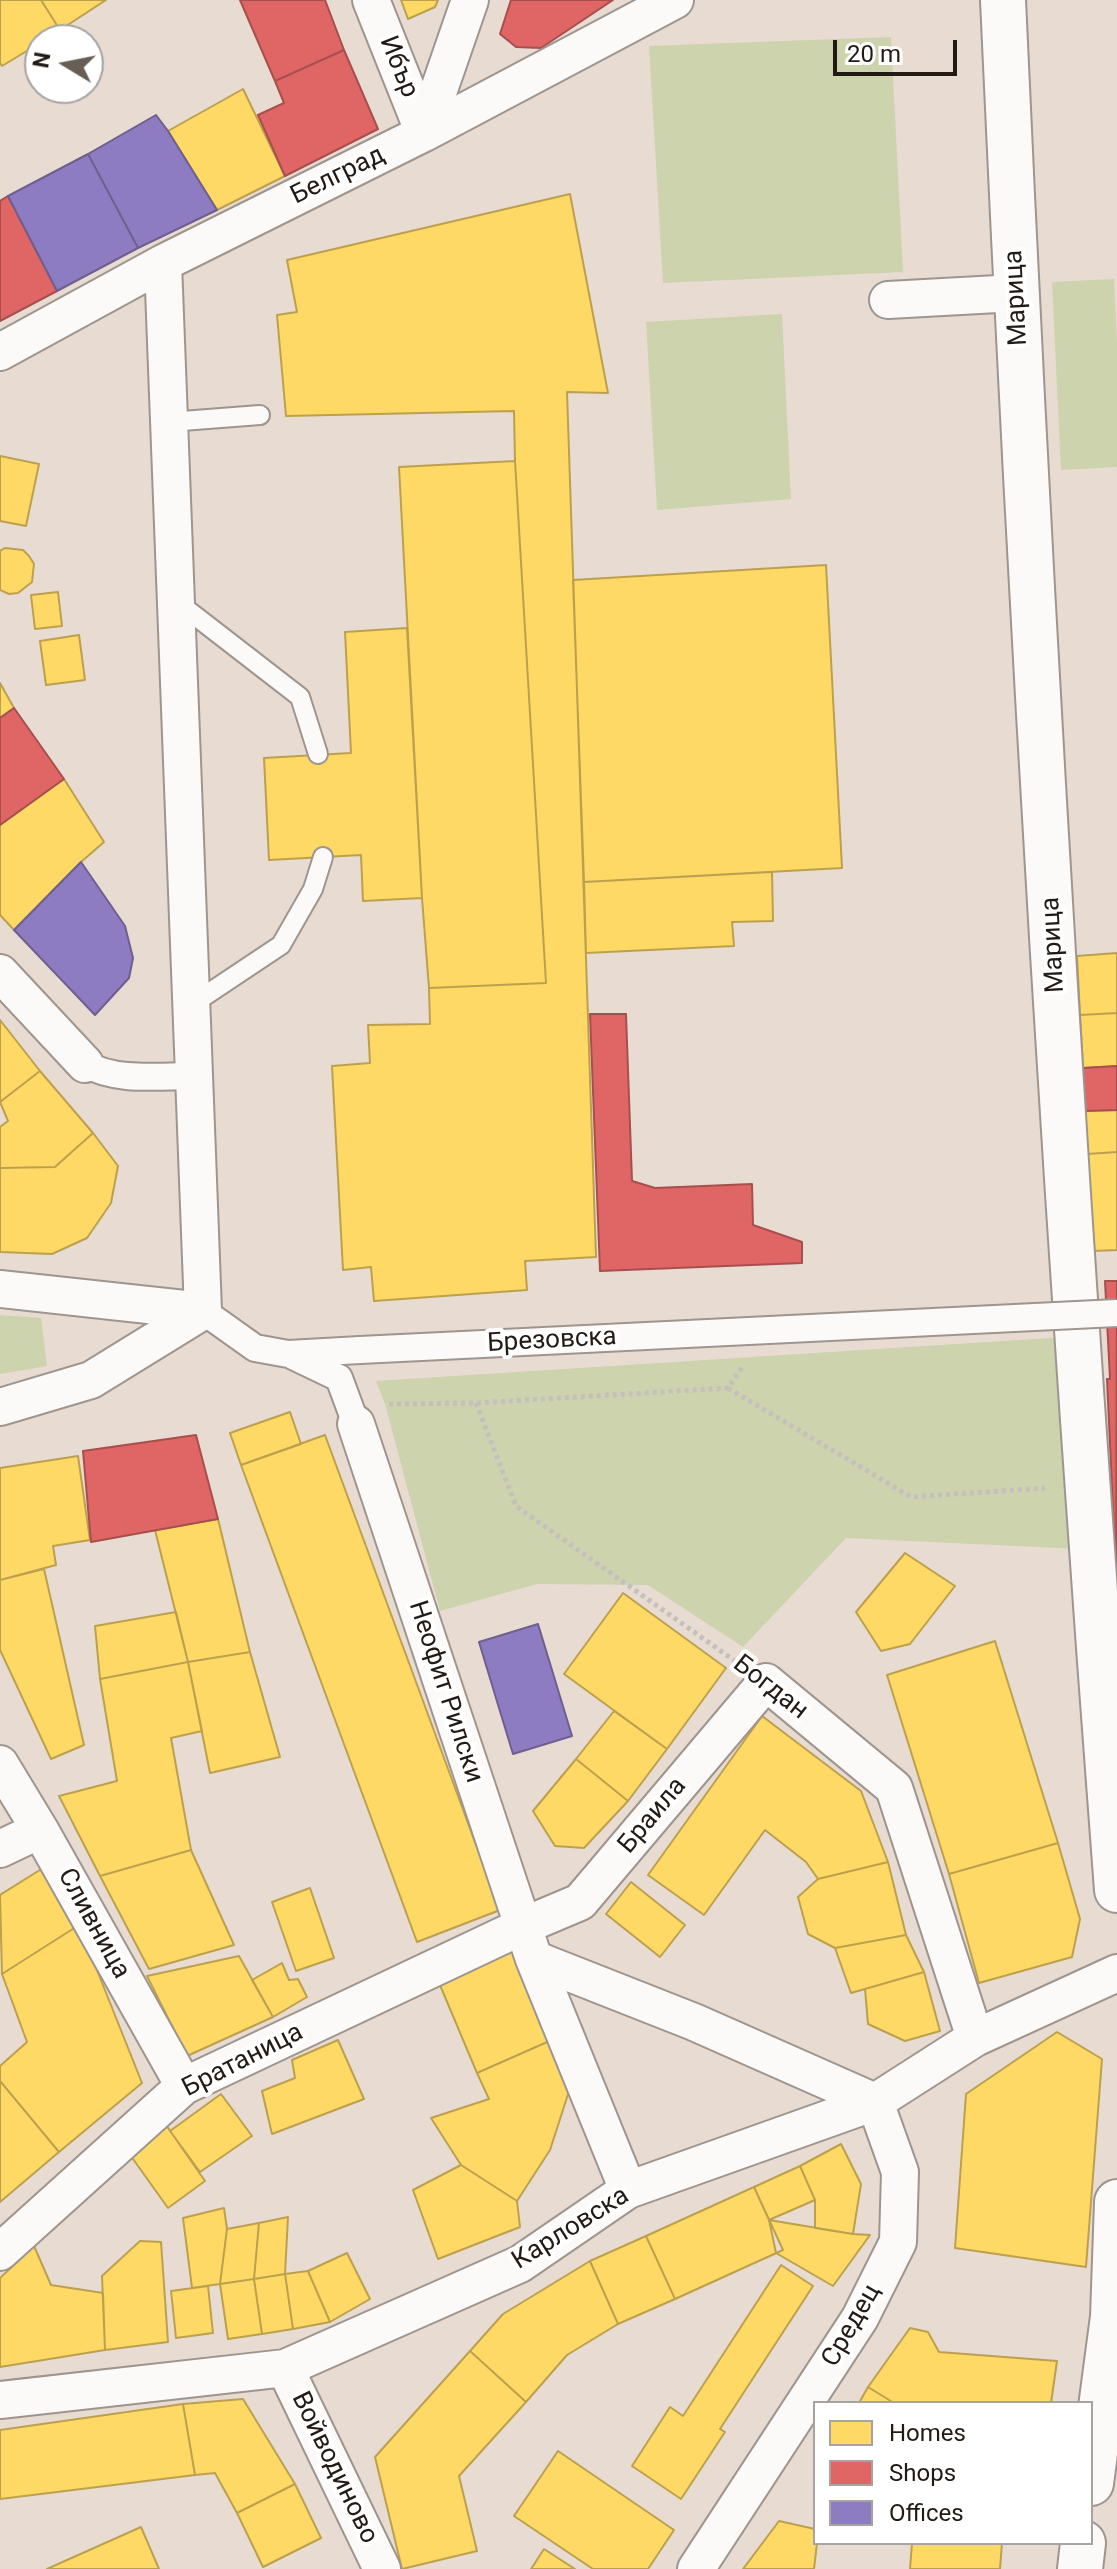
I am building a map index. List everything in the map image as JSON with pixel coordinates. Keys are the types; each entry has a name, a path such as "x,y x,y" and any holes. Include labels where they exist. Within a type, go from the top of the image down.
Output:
{"street":[{"name":"Ибър","path":"371,0 424,133"},
{"path":"424,133 470,0"},
{"name":"Белград","path":"0,352 163,263 424,133 675,0"},
{"name":"Марица","path":"1003,0 1016,293 1086,1487 1117,1890"},
{"path":"0,1407 91,1380 203,1311 163,263"},
{"path":"888,300 1016,293"},
{"path":"0,973 85,1064 95,1070 122,1076 194,1076"},
{"name":"Брезовска","path":"0,1289 203,1311 255,1348 288,1354 1117,1313"},
{"path":"288,1354 339,1378 356,1424"},
{"name":"Неофит Рилски","path":"356,1424 528,1942 628,2190"},
{"name":"Браила","path":"528,1942 580,1902 766,1682"},
{"name":"Богдан","path":"766,1682 894,1788 975,2038"},
{"name":"Сливница","path":"0,1764 184,2086"},
{"path":"0,1849 40,1830"},
{"path":"528,1942 694,2022 875,2102"},
{"name":"Братаница","path":"0,2252 184,2086 528,1942"},
{"name":"Карловска","path":"0,2400 285,2368 520,2264 628,2190 875,2102 975,2038 1117,1973"},
{"name":"Средец","path":"696,2569 860,2318 898,2242 900,2172 875,2102"},
{"path":"1093,2468 1113,2317 1117,2202"},
{"name":"Войводиново","path":"285,2368 371,2566"},
{"path":"1080,2569 1083,2545"}],"lane":[{"path":"169,422 260,415"},
{"path":"176,601 300,697 318,754"},
{"path":"191,1005 281,945 313,889 323,857"}],"path":[{"path":"728,1388 911,1497 1015,1488 1086,1487"},
{"name":"Богдан","path":"476,1403 516,1506 766,1682"}],"green space":[{"path":"891,37 903,272 663,283 649,46"},
{"path":"1114,279 1117,467 1061,470 1052,282"},
{"path":"782,314 791,499 657,510 646,322"},
{"path":"0,1315 41,1318 47,1366 0,1374"},
{"path":"1066,1337 1080,1549 846,1538 743,1647 648,1585 537,1584 440,1611 385,1404 376,1381"}],"building: Homes":[{"path":"0,0 41,0 56,24 24,24 24,53 2,66"},
{"path":"41,0 106,0 69,24 56,24"},
{"path":"401,0 438,0 435,7 408,19"},
{"path":"243,89 285,176 217,210 168,131"},
{"path":"570,194 608,393 567,392 596,1257 525,1261 527,1290 374,1301 371,1267 343,1270 332,1066 370,1063 368,1025 430,1024 429,988 546,983 514,411 286,416 277,315 297,312 287,260"},
{"path":"0,456 39,464 26,526 0,521"},
{"path":"515,461 546,983 429,988 399,467"},
{"path":"5,548 23,550 34,564 32,582 18,593 9,594 0,590 0,551"},
{"path":"826,565 842,868 584,882 573,580"},
{"path":"58,592 62,626 35,629 31,595"},
{"path":"407,628 422,898 363,901 361,855 269,860 264,758 351,753 345,632"},
{"path":"79,635 85,680 46,685 40,641"},
{"path":"0,683 14,708 0,718"},
{"path":"64,779 104,842 14,930 0,915 0,825"},
{"path":"772,872 773,921 732,922 734,946 586,953 584,882"},
{"path":"1117,953 1117,1013 1080,1015 1077,956"},
{"path":"1117,1013 1117,1066 1083,1068 1080,1015"},
{"path":"0,1020 40,1071 0,1102"},
{"path":"40,1071 93,1133 55,1167 0,1168 0,1127 8,1121 0,1102"},
{"path":"1117,1110 1117,1152 1087,1154 1084,1111"},
{"path":"93,1133 118,1166 111,1203 87,1238 52,1254 0,1252 0,1168 55,1167"},
{"path":"1117,1152 1117,1250 1092,1251 1087,1154"},
{"path":"290,1412 301,1444 241,1465 230,1433"},
{"path":"325,1435 500,1910 417,1942 241,1465"},
{"path":"78,1456 90,1540 53,1546 56,1565 0,1580 0,1468"},
{"path":"218,1519 250,1652 188,1662 155,1530"},
{"path":"905,1553 955,1586 910,1644 881,1651 856,1612"},
{"path":"44,1569 84,1745 51,1759 0,1650 0,1580"},
{"path":"623,1593 726,1668 667,1749 564,1674"},
{"path":"176,1612 188,1662 100,1679 95,1626"},
{"path":"995,1641 1058,1843 949,1874 887,1675"},
{"path":"250,1652 280,1757 210,1773 188,1662"},
{"path":"188,1662 202,1731 171,1738 191,1850 100,1876 59,1796 117,1781 100,1679"},
{"path":"614,1711 667,1749 628,1801 576,1759"},
{"path":"762,1716 861,1791 888,1862 818,1879 806,1862 765,1830 704,1915 648,1875"},
{"path":"576,1759 628,1801 584,1848 555,1846 533,1811"},
{"path":"1058,1843 1080,1919 1072,1957 979,1983 949,1874"},
{"path":"191,1850 234,1945 149,1969 100,1876"},
{"path":"888,1862 906,1935 835,1948 808,1934 798,1897 818,1879"},
{"path":"43,1868 79,1925 2,1974 0,1895"},
{"path":"631,1882 685,1925 660,1957 606,1914"},
{"path":"310,1888 334,1958 296,1971 272,1902"},
{"path":"79,1925 142,2083 59,2152 0,2081 0,2066 27,2042 2,1974"},
{"path":"906,1935 924,1972 851,1993 835,1948"},
{"path":"512,1945 554,2039 477,2073 437,1978"},
{"path":"239,1956 273,2017 187,2056 147,1976"},
{"path":"282,1963 289,1980 298,1979 307,1997 273,2017 252,1980"},
{"path":"924,1972 940,2031 905,2041 868,2024 865,1989"},
{"path":"1057,2032 1102,2059 1086,2267 955,2248 966,2094"},
{"path":"554,2039 571,2085 550,2150 517,2201 461,2165 431,2118 489,2099 477,2073"},
{"path":"338,2040 364,2099 272,2134 262,2091 295,2078 292,2060"},
{"path":"0,2081 59,2152 0,2202"},
{"path":"221,2094 252,2136 200,2172 170,2131"},
{"path":"166,2125 205,2181 168,2208 128,2152"},
{"path":"841,2144 861,2184 853,2234 815,2228 815,2200 800,2166"},
{"path":"461,2165 517,2201 520,2227 438,2259 413,2190"},
{"path":"800,2166 815,2200 769,2220 754,2187"},
{"path":"754,2187 783,2250 675,2299 646,2236"},
{"path":"224,2208 227,2229 220,2284 192,2288 183,2218"},
{"path":"288,2217 285,2274 254,2279 259,2223"},
{"path":"769,2220 870,2235 833,2286 776,2253"},
{"path":"259,2223 254,2279 220,2284 227,2229"},
{"path":"646,2236 675,2299 618,2324 590,2261"},
{"path":"140,2241 161,2242 168,2342 105,2350 102,2276"},
{"path":"34,2246 51,2285 103,2293 105,2350 0,2367 0,2278"},
{"path":"347,2253 370,2299 330,2322 308,2271"},
{"path":"590,2261 618,2324 567,2355 526,2402 470,2351 503,2314"},
{"path":"781,2265 813,2286 720,2429 725,2432 681,2499 632,2466 670,2407 683,2416"},
{"path":"308,2271 330,2322 293,2329 285,2274"},
{"path":"285,2274 293,2329 262,2334 254,2279"},
{"path":"254,2279 262,2334 228,2339 220,2284"},
{"path":"208,2286 213,2333 176,2338 171,2291"},
{"path":"910,2328 928,2332 939,2352 1057,2361 1051,2401 891,2401 868,2387"},
{"path":"470,2351 526,2402 459,2476 477,2551 402,2569 375,2457"},
{"path":"868,2387 891,2401 860,2401"},
{"path":"243,2399 295,2484 237,2513 215,2473 195,2475 183,2404"},
{"path":"183,2404 195,2475 0,2499 0,2430"},
{"path":"558,2451 674,2530 648,2569 593,2569 514,2516"},
{"path":"295,2484 321,2538 263,2567 237,2513"},
{"path":"779,2521 813,2529 813,2545 817,2545 814,2569 743,2569"},
{"path":"141,2527 159,2569 47,2569"},
{"path":"912,2545 1002,2545 1000,2569 910,2569"},
{"path":"544,2549 575,2569 531,2569"}],"building: Shops":[{"path":"240,0 325,0 344,50 275,81"},
{"path":"511,0 613,0 541,48 516,47 500,34"},
{"path":"344,50 378,129 285,176 258,115 284,103 275,81"},
{"path":"8,196 57,291 0,321 0,201"},
{"path":"14,708 64,779 0,825 0,718"},
{"path":"590,1014 626,1014 632,1181 655,1188 752,1184 753,1225 802,1242 802,1263 600,1271"},
{"path":"1117,1066 1117,1110 1084,1111 1083,1068"},
{"path":"1105,1281 1117,1281 1116,1573 1107,1379 1110,1379"},
{"path":"196,1435 218,1519 91,1542 83,1451"}],"building: Offices":[{"path":"156,115 217,210 138,248 88,154"},
{"path":"88,154 138,248 57,291 8,196"},
{"path":"81,862 125,926 133,958 129,978 95,1015 14,930"},
{"path":"538,1624 572,1736 513,1754 479,1642"}]}
